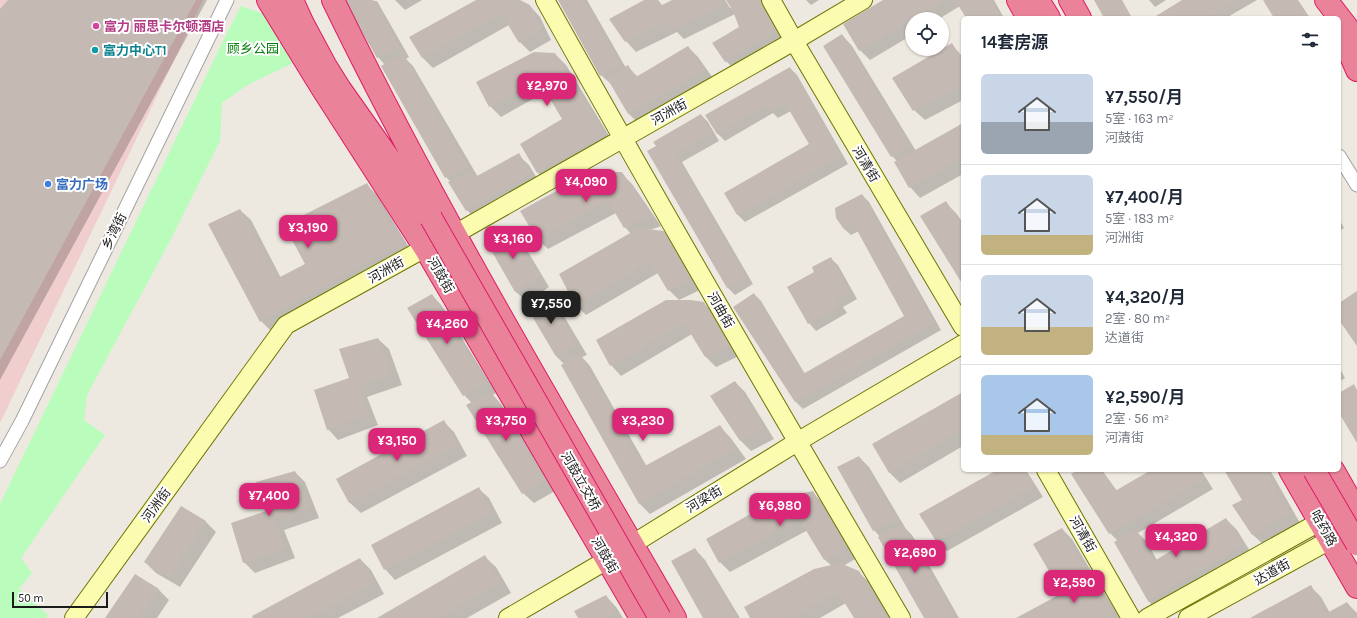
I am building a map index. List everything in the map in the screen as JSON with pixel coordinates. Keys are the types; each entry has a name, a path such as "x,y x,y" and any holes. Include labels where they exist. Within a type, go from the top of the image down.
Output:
{"highway":[{"name":"河鼓街","path":"268,0 322,88 425,248 641,618"},
{"path":"292,0 325,65 340,89 431,218"},
{"path":"321,0 355,72 431,218"},
{"path":"333,0 366,68 455,234 675,618"},
{"path":"1018,0 1027,16"},
{"path":"1038,0 1048,16"},
{"path":"1070,0 1079,16"},
{"path":"1341,22 1357,40"},
{"path":"1341,33 1357,70"},
{"name":"河鼓立交桥","path":"431,218 660,618"},
{"name":"哈药路","path":"1291,472 1357,587"},
{"path":"1315,472 1357,544"},
{"path":"1334,472 1355,506"}],"street":[{"name":"乡湾街","path":"0,461 22,421 226,0"},
{"name":"河曲街","path":"545,0 622,138 797,442 901,618"},
{"name":"河清街","path":"771,0 961,323"},
{"name":"河洲街","path":"74,618 286,325 425,248 455,234 794,41 863,0"},
{"path":"1341,159 1357,185"},
{"name":"河梁街","path":"508,618 607,560 632,543 797,442 961,345"},
{"name":"河清街","path":"1047,472 1131,618"},
{"path":"1147,618 1320,521 1355,506"},
{"name":"达道街","path":"1188,618 1357,526"}],"shaded area":[{"name":"富力广场","path":"0,0 203,0 0,423"}],"green space":[{"name":"顾乡公园","path":"241,6 267,15 297,61 246,86 222,103 220,141 170,241 87,395 84,420 105,435 21,558 32,573 19,589 48,615 46,618 0,618 0,504"}],"building":[{"name":"富力广场","path":"8,0 196,0 0,360 0,9"},
{"path":"373,0 400,47 377,58 344,1"},
{"path":"476,0 520,0 530,5 542,29 519,43 501,13 422,58 409,37"},
{"path":"558,0 584,0 621,66 600,76"},
{"path":"644,0 658,0 662,5 672,0 722,0 725,4 673,29 667,21 625,42 609,19"},
{"path":"726,0 761,0 779,30 725,62 712,43 739,27 733,11"},
{"path":"883,0 943,0 923,12 905,12 905,23 859,51 843,24"},
{"path":"955,0 990,0 1000,16 965,16"},
{"path":"1094,0 1121,0 1130,16 1103,16"},
{"path":"1182,0 1237,0 1209,16 1156,16"},
{"path":"1263,0 1297,0 1307,16 1273,16"},
{"path":"842,34 909,145 891,157 823,46"},
{"path":"952,43 961,58 961,85 913,111 892,78 930,56 949,56 949,45"},
{"path":"688,46 705,70 628,114 607,78 628,65 636,77"},
{"path":"534,52 555,53 605,134 537,173 520,144 562,119 539,80 489,107 476,82"},
{"path":"403,54 468,167 445,178 381,66"},
{"path":"790,67 841,156 737,215 724,193 809,144 785,103 770,111 767,105 717,134 705,115"},
{"path":"701,114 712,133 675,155 746,277 727,288 647,151 656,146 653,142"},
{"path":"961,124 961,158 909,188 894,162"},
{"path":"519,153 531,174 466,211 448,182 470,173 475,177"},
{"path":"591,172 622,172 651,215 624,228 608,201 537,239 520,211"},
{"path":"367,183 403,243 260,322 208,224 240,209 278,278 305,264 284,225"},
{"path":"862,194 934,322 795,402 733,307 754,293 803,374 904,316 853,223 843,228 836,218 835,208"},
{"path":"946,201 961,224 961,282 920,216"},
{"path":"511,228 540,276 515,292 487,243"},
{"path":"639,228 664,231 693,278 668,291 650,261 575,305 559,274"},
{"path":"831,257 850,292 837,299 840,306 808,324 787,287 814,272 812,267"},
{"path":"1357,291 1357,346 1341,323 1341,302"},
{"path":"432,294 486,383 463,396 407,308"},
{"path":"547,295 577,344 555,355 526,306"},
{"path":"666,300 691,300 704,302 729,346 705,357 684,323 610,366 596,340"},
{"path":"378,338 392,374 358,386 368,415 327,430 314,390 349,378 339,349"},
{"path":"580,354 643,467 720,425 736,448 639,504 561,365"},
{"path":"735,381 764,428 740,441 710,396"},
{"path":"1354,384 1357,390 1357,443 1341,416 1341,392"},
{"path":"491,392 545,480 522,494 466,405"},
{"path":"961,393 961,430 889,473 872,444"},
{"path":"444,420 458,445 349,503 336,479"},
{"path":"859,456 897,519 873,531 837,467"},
{"path":"295,471 309,507 274,519 285,548 243,563 231,523 266,511 256,482"},
{"path":"993,472 1025,472 1034,486 936,541 919,514"},
{"path":"1074,472 1101,472 1115,491 1148,472 1199,472 1204,479 1109,534 1071,474"},
{"path":"1225,472 1267,472 1290,513 1252,535 1232,505 1242,500"},
{"path":"479,487 492,512 384,570 371,545"},
{"path":"813,491 847,547 824,560 799,519 719,563 706,539 779,498"},
{"path":"181,506 206,521 169,577 144,562"},
{"path":"1226,518 1243,545 1148,601 1114,542 1136,530 1154,561"},
{"path":"902,524 956,618 924,618 878,537"},
{"path":"1062,528 1087,571 1059,588 1033,544"},
{"path":"695,548 737,618 703,618 671,561"},
{"path":"485,555 501,582 438,618 377,618"},
{"path":"360,558 374,583 309,618 253,618 252,616"},
{"path":"840,563 859,571 887,618 854,618 838,592 791,618 750,618 744,607 814,569"},
{"path":"135,574 159,589 139,618 105,618"},
{"path":"1092,577 1114,615 1108,618 1016,618"},
{"path":"1311,585 1327,613 1347,602 1357,618 1250,618"},
{"path":"606,595 616,612 605,618 578,618 574,611"}],"place":[{"name":"富力 丽思卡尔顿酒店","path":"96,26"},
{"name":"富力中心T1","path":"95,50"},
{"name":"富力广场","path":"48,184"}]}
